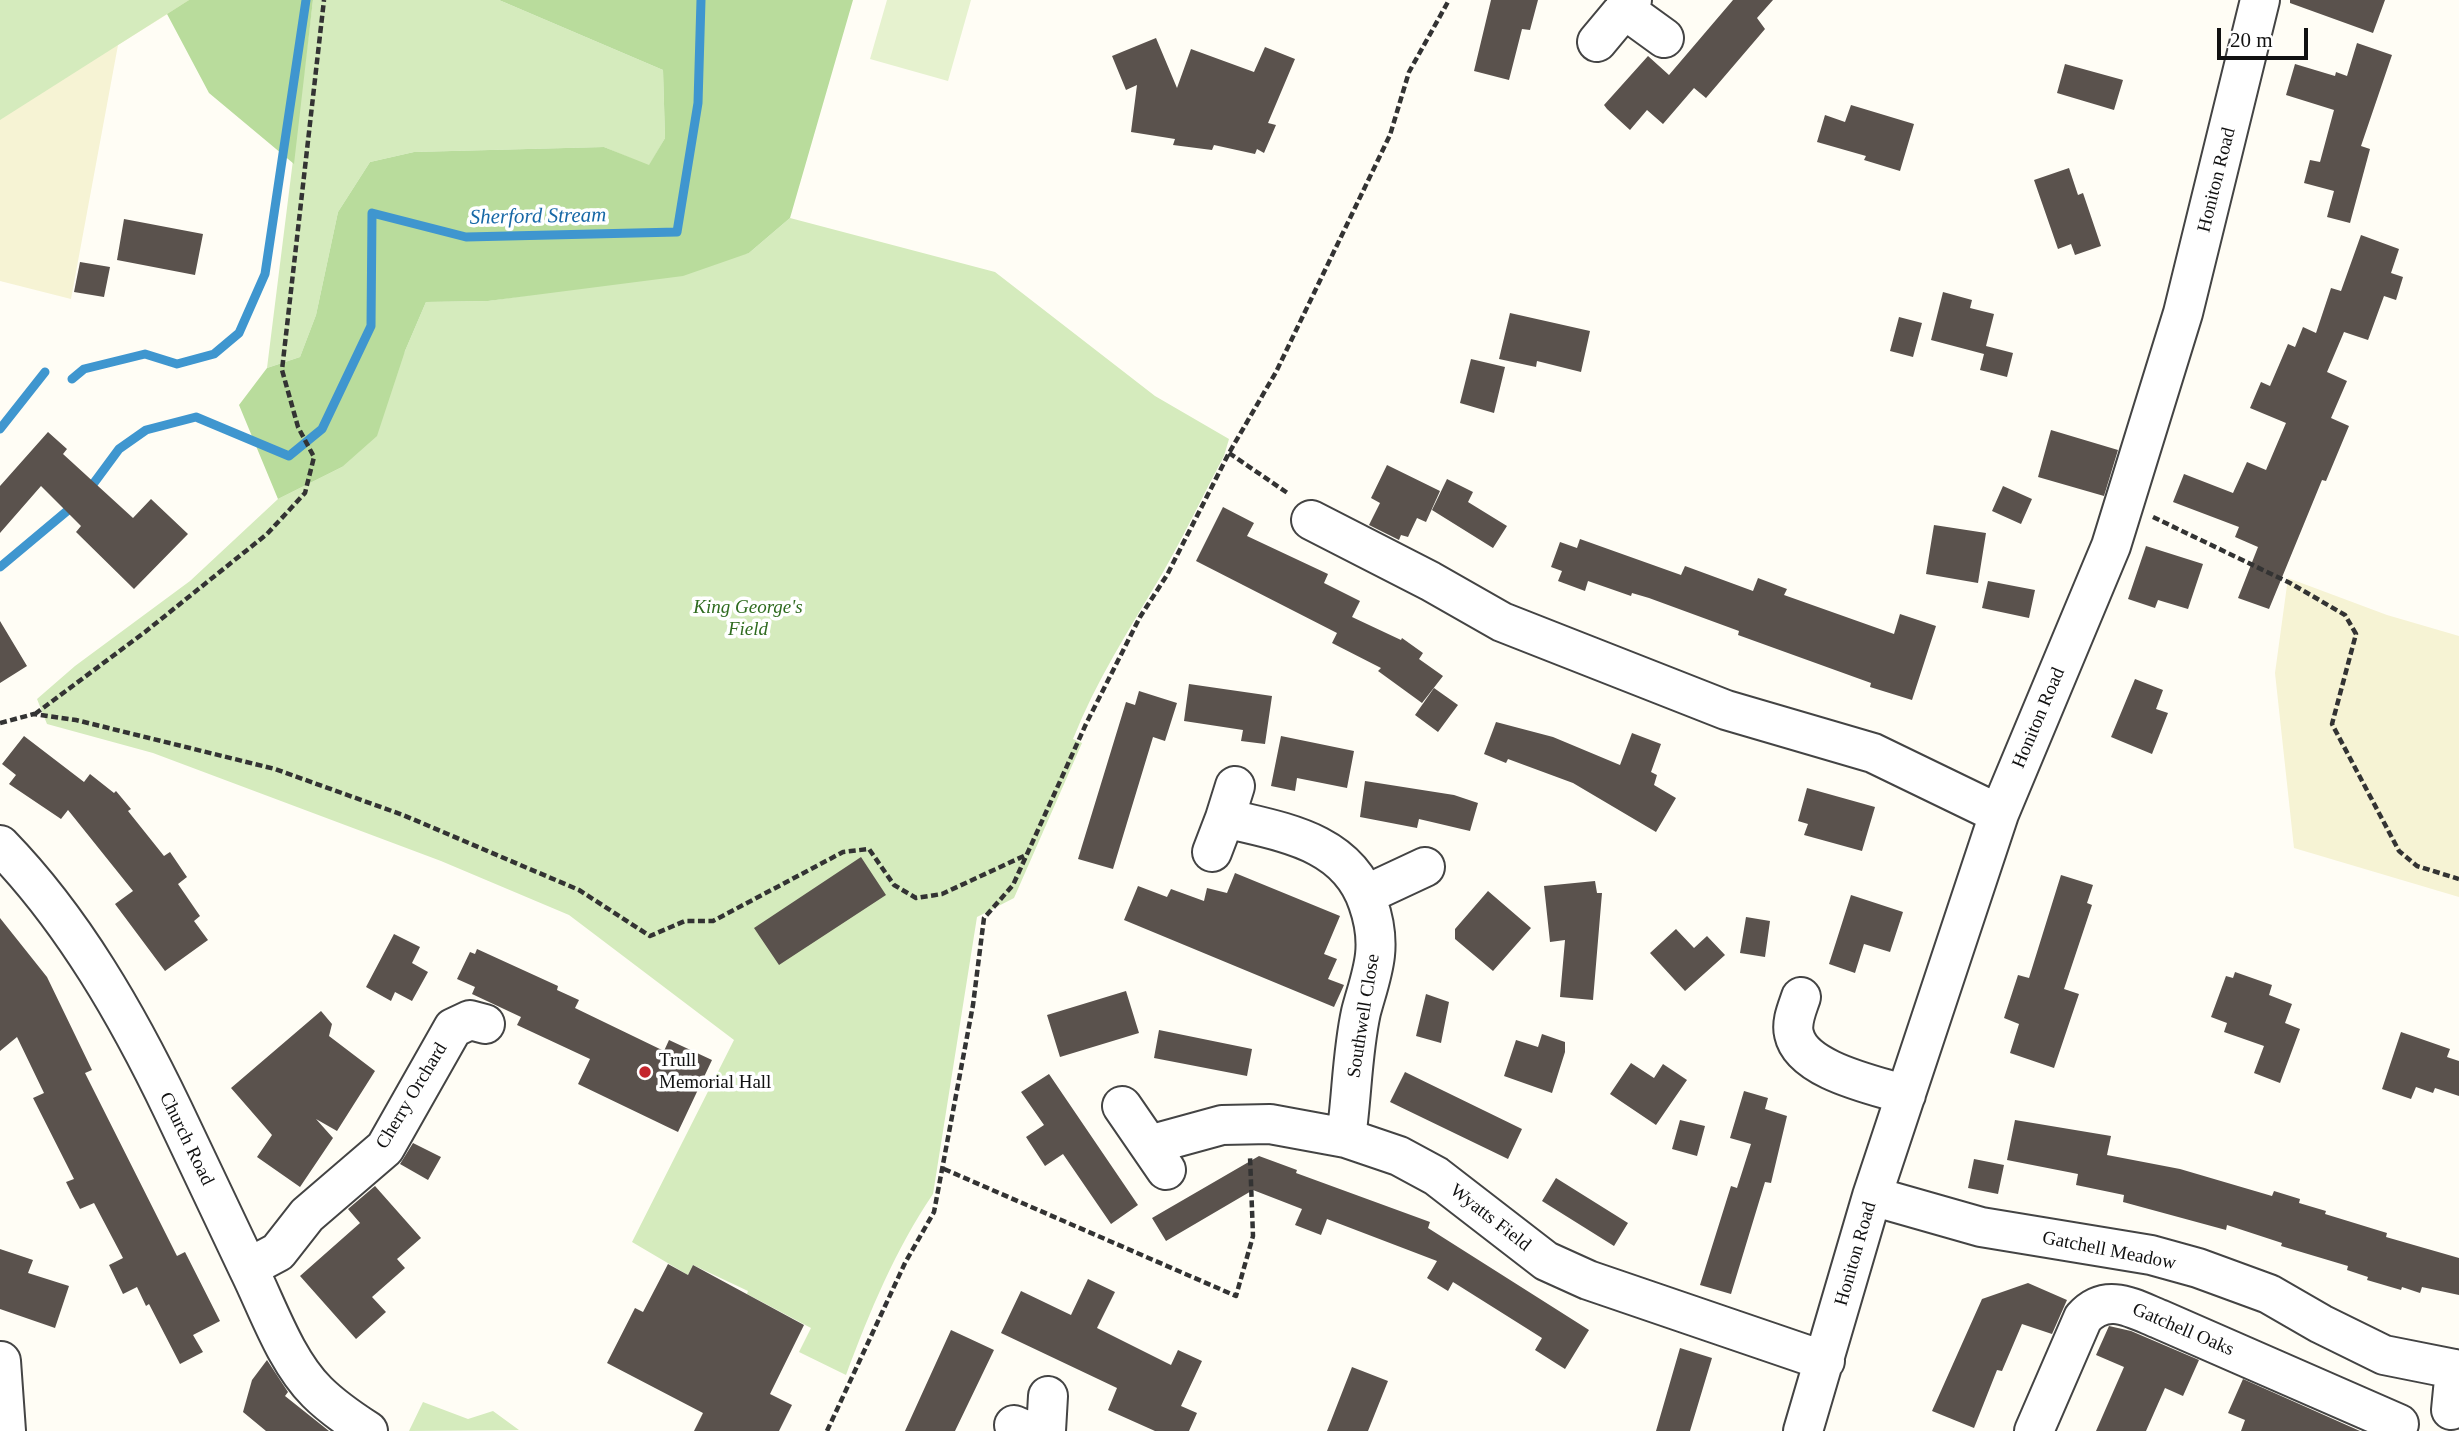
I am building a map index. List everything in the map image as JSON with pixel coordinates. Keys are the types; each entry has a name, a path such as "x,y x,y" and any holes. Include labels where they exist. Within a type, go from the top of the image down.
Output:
{"street":[{"name":"Honiton Road","path":"1803,1431 1872,1196 1999,814 2111,546 2183,313 2260,0"},
{"path":"1597,42 1628,5 1664,38"},
{"path":"1311,520 1515,627 1726,710 1873,753 1999,814"},
{"name":"Southwell Close","path":"1224,819 1310,840 1336,855 1352,872 1366,895 1374,920 1375,957 1361,1013 1346,1138"},
{"name":"Church Road","path":"0,845 31,876 125,1020 171,1106 275,1326 317,1392 365,1430"},
{"path":"1366,895 1425,867"},
{"path":"1787,1011 1794,1036 1808,1055 1828,1070 1906,1095"},
{"name":"Cherry Orchard","path":"248,1268 278,1252 307,1215 385,1147 453,1028 470,1020 485,1024"},
{"name":"Wyatts Field","path":"1122,1106 1157,1158 1222,1125 1247,1124 1303,1128 1346,1138 1399,1156 1436,1176 1546,1261 1588,1280 1825,1361"},
{"name":"Gatchell Meadow","path":"1872,1196 1981,1227 2151,1255 2269,1294 2320,1324 2384,1354 2457,1370 2451,1410"},
{"name":"Gatchell Oaks","path":"2034,1431 2083,1318 2093,1307 2106,1303 2120,1304 2159,1319 2399,1424"},
{"path":"1,1361 6,1431"}],"path":[{"path":"34,715 145,632 267,534 305,493 314,457 298,427 282,370 324,0"},
{"path":"827,1431 905,1264 934,1212 973,1005 984,918 1013,885 1098,700 1229,453 1276,372 1390,135 1409,72 1449,0"},
{"path":"1229,453 1302,503 1311,520"},
{"path":"2124,504 2290,583 2345,615 2356,634 2332,724 2399,851 2417,866 2459,879"},
{"path":"0,723 46,715 132,733 288,773 403,815 579,890 650,936 685,921 713,921 843,852 869,849 894,885 916,898 942,894 1027,855"},
{"path":"944,1169 1236,1296 1253,1236 1247,1124"}],"shaded area":[{"path":"0,0 190,0 118,45 71,299 0,281"},
{"path":"2288,578 2387,615 2459,636 2459,897 2294,848 2275,673"}],"green space":[{"path":"0,0 189,0 0,120"},
{"path":"189,0 313,0 294,164 209,93 167,14"},
{"path":"313,0 499,0 663,70 665,138 649,166 604,147 414,152 370,162 338,212 316,315 300,357 267,368"},
{"path":"499,0 853,0 790,218 749,253 683,276 488,301 426,302 405,351 377,436 342,467 278,499 239,405 267,368 300,357 316,315 338,212 370,162 414,152 604,147 649,165 665,138 663,70"},
{"path":"887,0 971,0 948,81 870,59"},
{"name":"King George's Field","path":"790,218 995,272 1155,396 1229,439 1224,456 1178,545 1114,655 1082,717 1073,739 1082,743 1014,898 977,917 933,1194 884,1282 846,1375 799,1352 811,1328 747,1294 748,1291 693,1265 688,1275 632,1242 734,1040 569,915 441,861 153,753 47,724 37,699 75,666 190,581 278,499 342,467 405,351 426,302 488,301 578,288 749,253"},
{"path":"423,1402 468,1419 493,1411 519,1430 409,1431"}],"building":[{"path":"1491,0 1538,0 1530,30 1522,29 1509,80 1474,71"},
{"path":"1733,0 1773,0 1757,18 1765,29 1706,98 1694,88 1663,124 1647,110 1630,130 1607,109 1604,105 1648,56 1669,75"},
{"path":"2290,0 2385,0 2373,33 2290,3"},
{"path":"1156,38 1177,88 1191,49 1254,72 1265,47 1295,59 1268,123 1276,125 1264,153 1257,149 1255,154 1214,145 1212,150 1173,145 1175,139 1131,132 1137,85 1126,90 1112,56"},
{"path":"2357,43 2392,55 2361,146 2370,149 2350,223 2327,217 2334,191 2304,183 2310,160 2320,162 2334,110 2286,95 2295,64 2335,76 2336,72 2347,76"},
{"path":"2065,64 2123,80 2114,110 2057,93"},
{"path":"1851,105 1914,124 1900,171 1864,160 1866,156 1817,142 1825,115 1845,122"},
{"path":"2069,168 2078,195 2083,193 2101,246 2075,255 2071,244 2058,249 2034,180"},
{"path":"124,219 203,234 195,275 117,260"},
{"path":"2361,235 2399,249 2391,273 2403,277 2396,300 2384,296 2368,340 2344,332 2327,372 2347,381 2331,418 2349,426 2326,481 2322,480 2269,609 2238,598 2258,547 2235,537 2239,527 2173,502 2184,474 2233,493 2247,462 2266,470 2286,423 2250,408 2261,382 2270,386 2288,344 2295,347 2303,327 2316,333 2331,288 2341,291"},
{"path":"80,262 110,267 104,297 74,292"},
{"path":"1943,292 1972,300 1970,308 1994,314 1986,346 2013,353 2007,377 1980,370 1984,354 1931,340"},
{"path":"1510,313 1590,331 1581,372 1537,361 1536,367 1499,359"},
{"path":"1899,317 1922,323 1913,357 1890,351"},
{"path":"1471,359 1505,367 1494,413 1460,403"},
{"path":"2051,430 2118,450 2104,496 2038,477"},
{"path":"48,432 67,449 63,454 133,518 151,499 188,534 134,589 76,532 81,526 41,486 0,533 0,486"},
{"path":"1387,465 1440,491 1426,522 1417,518 1408,537 1401,535 1399,540 1369,525 1380,503 1371,498"},
{"path":"1447,479 1473,492 1468,502 1507,526 1493,548 1432,510"},
{"path":"2003,486 2032,499 2021,524 1992,511"},
{"path":"1223,507 1254,523 1247,536 1328,574 1324,583 1360,601 1352,617 1401,640 1402,638 1423,653 1419,659 1443,676 1422,703 1378,671 1381,668 1332,643 1337,633 1196,561"},
{"path":"1934,525 1986,533 1978,583 1926,574"},
{"path":"1580,539 1681,575 1685,566 1753,591 1758,578 1787,589 1784,595 1894,634 1900,614 1936,626 1912,700 1870,687 1871,683 1738,635 1739,631 1649,598 1632,593 1631,596 1588,581 1585,591 1558,581 1562,571 1551,567 1560,542 1577,548"},
{"path":"2146,546 2203,564 2188,609 2158,600 2155,608 2128,599"},
{"path":"1988,581 2035,590 2029,618 1982,608"},
{"path":"0,621 27,666 0,683"},
{"path":"2135,679 2163,690 2156,709 2168,713 2152,754 2111,737"},
{"path":"1189,684 1272,696 1265,744 1241,741 1243,730 1184,721"},
{"path":"1434,688 1458,705 1438,732 1415,715"},
{"path":"1139,691 1177,703 1165,741 1153,737 1113,869 1078,859 1126,702 1135,705"},
{"path":"1496,722 1553,737 1620,765 1632,733 1661,744 1651,772 1657,775 1654,785 1676,798 1656,832 1573,783 1508,759 1506,763 1484,754"},
{"path":"24,736 84,782 90,774 114,793 116,791 131,809 128,811 164,856 170,852 187,877 178,884 200,916 194,921 208,940 165,971 115,904 133,891 68,810 61,819 9,784 16,775 2,764"},
{"path":"1281,736 1354,751 1347,788 1297,778 1295,791 1271,786"},
{"path":"1365,781 1454,795 1478,803 1470,831 1419,819 1417,828 1360,817"},
{"path":"1807,788 1875,807 1862,851 1804,835 1808,824 1798,821"},
{"path":"861,857 886,895 779,965 754,928"},
{"path":"1235,873 1340,916 1324,954 1337,959 1328,979 1344,985 1334,1007 1124,920 1138,886 1167,897 1171,889 1204,901 1207,888 1227,893"},
{"path":"2061,875 2093,885 2087,903 2092,905 2064,989 2079,994 2054,1068 2010,1053 2019,1024 2004,1018 2018,975 2029,978"},
{"path":"1595,881 1597,893 1602,893 1593,1000 1560,997 1565,940 1550,942 1544,886"},
{"path":"1488,891 1531,928 1493,971 1455,939 1455,929"},
{"path":"1851,895 1903,912 1890,952 1864,944 1855,973 1829,964"},
{"path":"1746,917 1770,921 1765,957 1740,953"},
{"path":"0,918 47,977 92,1070 85,1073 177,1256 185,1252 220,1321 193,1335 203,1352 180,1364 149,1304 146,1306 137,1287 123,1294 109,1265 123,1258 94,1203 80,1209 66,1182 74,1179 33,1098 44,1093 17,1037 0,1051"},
{"path":"1676,929 1694,948 1707,936 1725,955 1685,991 1650,953"},
{"path":"394,934 420,947 412,963 428,972 412,1001 395,992 391,1001 366,987"},
{"path":"477,949 558,986 557,990 579,1000 575,1008 664,1051 669,1040 712,1060 678,1132 578,1084 590,1059 517,1025 521,1017 472,994 475,987 457,979 470,952 475,954"},
{"path":"2235,972 2272,985 2269,995 2292,1004 2285,1023 2300,1029 2280,1083 2254,1073 2264,1046 2224,1032 2227,1023 2211,1017 2226,976 2233,978"},
{"path":"1126,991 1139,1033 1060,1057 1047,1015"},
{"path":"1426,994 1449,1002 1441,1043 1416,1036"},
{"path":"321,1011 332,1024 329,1036 375,1071 337,1131 316,1119 333,1138 300,1187 257,1157 272,1135 231,1088"},
{"path":"1159,1030 1252,1049 1247,1076 1154,1058"},
{"path":"2401,1032 2450,1049 2447,1057 2459,1061 2459,1096 2435,1088 2433,1093 2416,1087 2411,1099 2382,1089"},
{"path":"1542,1034 1565,1042 1565,1052 1552,1093 1504,1076 1516,1040 1538,1047"},
{"path":"1631,1063 1654,1078 1663,1064 1687,1080 1656,1125 1610,1094"},
{"path":"1405,1072 1522,1129 1508,1159 1390,1102"},
{"path":"1049,1074 1138,1205 1111,1224 1063,1154 1045,1166 1026,1137 1044,1125 1021,1092"},
{"path":"1744,1091 1768,1098 1765,1109 1787,1116 1771,1183 1765,1182 1731,1294 1700,1285 1731,1186 1737,1188 1751,1144 1730,1138"},
{"path":"1680,1120 1705,1126 1697,1156 1672,1149"},
{"path":"2015,1120 2111,1136 2107,1155 2180,1169 2272,1196 2274,1191 2300,1199 2299,1203 2326,1211 2325,1214 2387,1233 2386,1237 2459,1258 2459,1295 2422,1287 2420,1293 2402,1287 2401,1290 2367,1280 2368,1277 2347,1270 2348,1266 2281,1246 2282,1243 2227,1225 2226,1230 2123,1202 2124,1195 2076,1185 2078,1174 2007,1160"},
{"path":"413,1143 441,1157 428,1180 400,1164"},
{"path":"1259,1156 1297,1170 1296,1173 1430,1222 1428,1228 1589,1330 1565,1369 1535,1350 1542,1338 1453,1282 1448,1291 1427,1278 1437,1261 1327,1219 1321,1235 1295,1225 1302,1209 1253,1190 1166,1241 1152,1218"},
{"path":"1974,1159 2004,1165 1998,1194 1968,1188"},
{"path":"1556,1178 1628,1223 1614,1246 1542,1201"},
{"path":"375,1186 421,1238 397,1259 405,1268 372,1297 386,1312 356,1339 300,1276 360,1223 348,1209"},
{"path":"0,1249 33,1260 28,1273 69,1286 55,1328 0,1309"},
{"path":"668,1264 688,1275 693,1265 804,1325 770,1394 792,1405 779,1431 694,1431 703,1413 607,1363 635,1308 643,1312"},
{"path":"1088,1279 1115,1292 1097,1328 1171,1365 1178,1350 1202,1361 1181,1406 1197,1413 1189,1431 1155,1431 1108,1410 1117,1388 1001,1333 1021,1291 1071,1315"},
{"path":"2028,1283 2067,1300 2052,1334 2022,1324 2002,1371 1997,1370 1974,1428 1932,1411 1982,1299"},
{"path":"2109,1326 2131,1331 2199,1360 2183,1396 2165,1388 2146,1431 2096,1431 2124,1367 2096,1355"},
{"path":"951,1330 994,1350 955,1431 905,1431"},
{"path":"1680,1348 1712,1358 1690,1431 1656,1431"},
{"path":"267,1360 288,1392 285,1396 329,1431 266,1431 243,1412 252,1380"},
{"path":"1352,1367 1388,1381 1368,1431 1327,1431"},
{"path":"2243,1379 2360,1431 2241,1431 2245,1420 2228,1413"}],"waterway":[{"path":"72,379 84,369 145,354 177,364 214,354 239,333 265,274 306,0"},
{"name":"Sherford Stream","path":"88,491 119,449 146,430 196,417 289,456 322,429 371,326 372,213 466,237 677,232 698,103 701,0"},
{"path":"0,429 45,372"},
{"name":"Sherford Stream","path":"0,567 73,506"}],"place":[{"name":"Trull Memorial Hall","path":"645,1072"}]}
